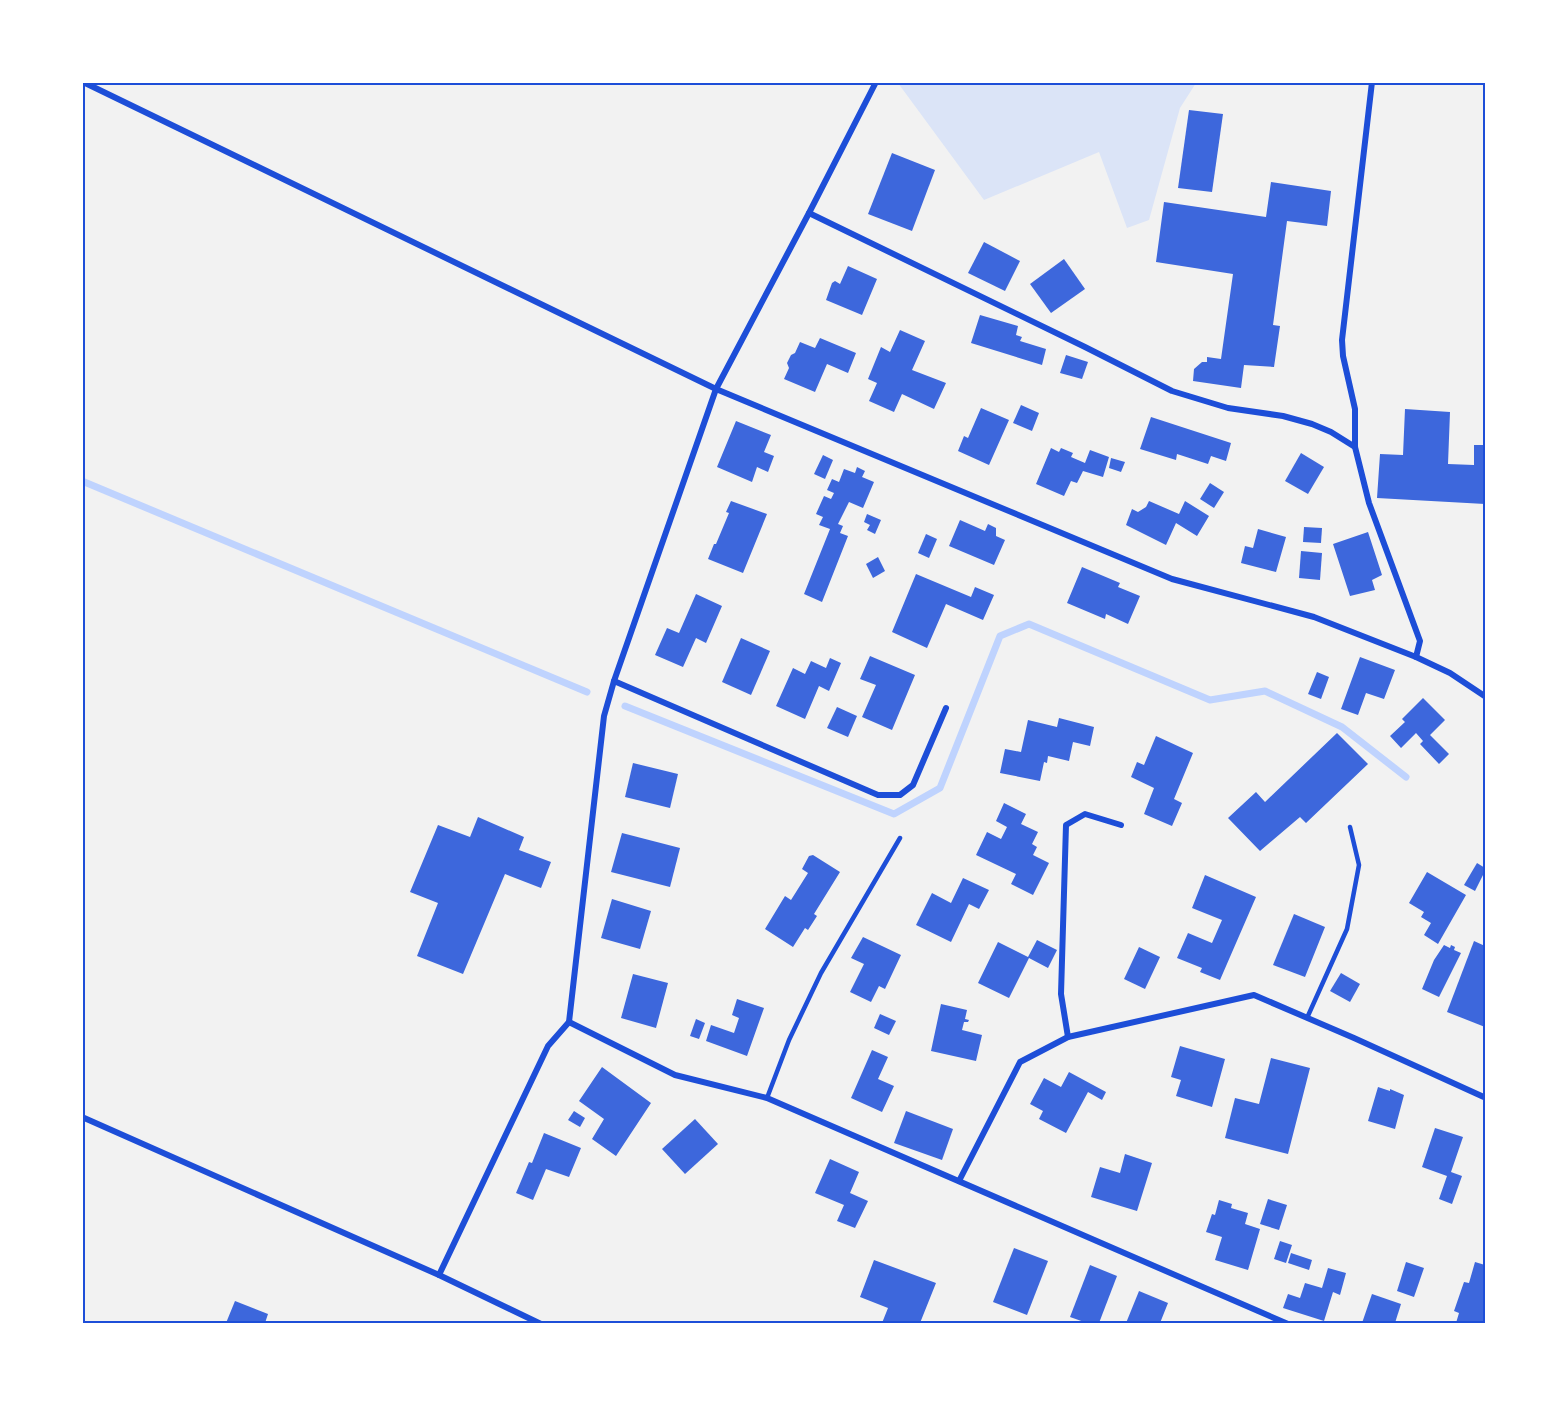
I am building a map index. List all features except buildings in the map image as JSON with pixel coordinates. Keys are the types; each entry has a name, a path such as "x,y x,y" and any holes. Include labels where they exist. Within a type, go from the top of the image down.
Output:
{"street":[{"path":"83,82 716,389 1172,579 1314,617 1416,657 1450,673 1485,697"},
{"path":"439,1275 548,1046 569,1022 604,716 614,681 716,389 876,82"},
{"path":"1372,82 1342,340 1343,356 1354,409 1355,447 1370,503 1420,641 1416,657"},
{"path":"809,213 1085,347 1172,392 1228,408 1283,416 1312,424 1355,447"},
{"path":"614,681 878,795 900,795 914,785 946,708"},
{"path":"1068,1037 1060,994 1066,825 1085,814 1121,825"},
{"path":"959,1181 1020,1062 1068,1037 1254,995 1485,1098"},
{"path":"569,1022 675,1075 767,1098 1288,1323"},
{"path":"82,1117 439,1275 541,1323"}],"lane":[{"path":"1306,1018 1347,929 1359,866 1350,827"},
{"path":"767,1098 789,1040 821,973 900,838"}],"shaded area":[{"path":"898,83 1196,83 1180,108 1149,220 1127,228 1099,152 984,200"}],"waterway":[{"path":"82,481 587,692"},
{"path":"625,706 894,814 940,788 1000,636 1029,624 1210,700 1265,691 1342,727 1406,777"}]}
